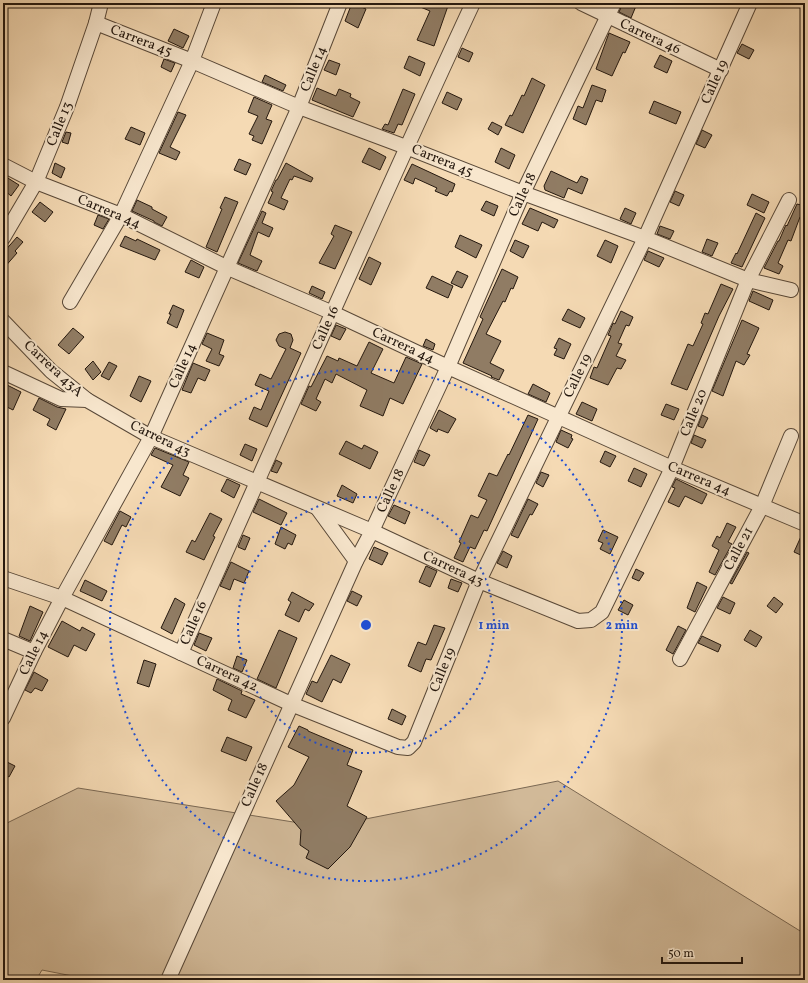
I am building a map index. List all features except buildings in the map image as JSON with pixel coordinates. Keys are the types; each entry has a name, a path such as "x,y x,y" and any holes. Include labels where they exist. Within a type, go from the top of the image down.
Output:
{"street":[{"name":"Calle 13","path":"3,238 36,182 68,107 96,23 101,3"},
{"path":"70,302 121,215 192,61 214,3"},
{"name":"Calle 14","path":"3,718 34,652 62,598 151,437 299,107 340,3"},
{"name":"Calle 16","path":"180,653 406,147 473,3"},
{"name":"Carrera 46","path":"581,3 721,70"},
{"name":"Calle 18","path":"168,980 356,561 372,531 448,366 523,194 614,3"},
{"name":"Calle 19","path":"408,748 414,742 479,581 645,238 750,3"},
{"name":"Carrera 45","path":"96,23 192,61 299,107 406,147 523,194 645,238 748,280 791,290"},
{"name":"Carrera 44","path":"3,165 36,182 121,215 228,268 333,313 672,468 805,524"},
{"name":"Calle 20","path":"591,620 602,612 672,468 748,280 789,200"},
{"name":"Carrera 43A","path":"3,321 51,371 87,400"},
{"name":"Carrera 43","path":"3,372 61,399 87,400 151,437 372,531 479,581 578,621 591,620"},
{"name":"Calle 21","path":"680,659 762,506 792,436"},
{"path":"318,508 356,561"},
{"name":"Carrera 42","path":"3,578 62,598 291,704 398,747 408,748"},
{"path":"3,639 34,652"}],"shaded area":[{"path":"558,781 805,934 805,980 93,980 42,970 36,980 3,980 3,825 78,788 325,827"}]}
